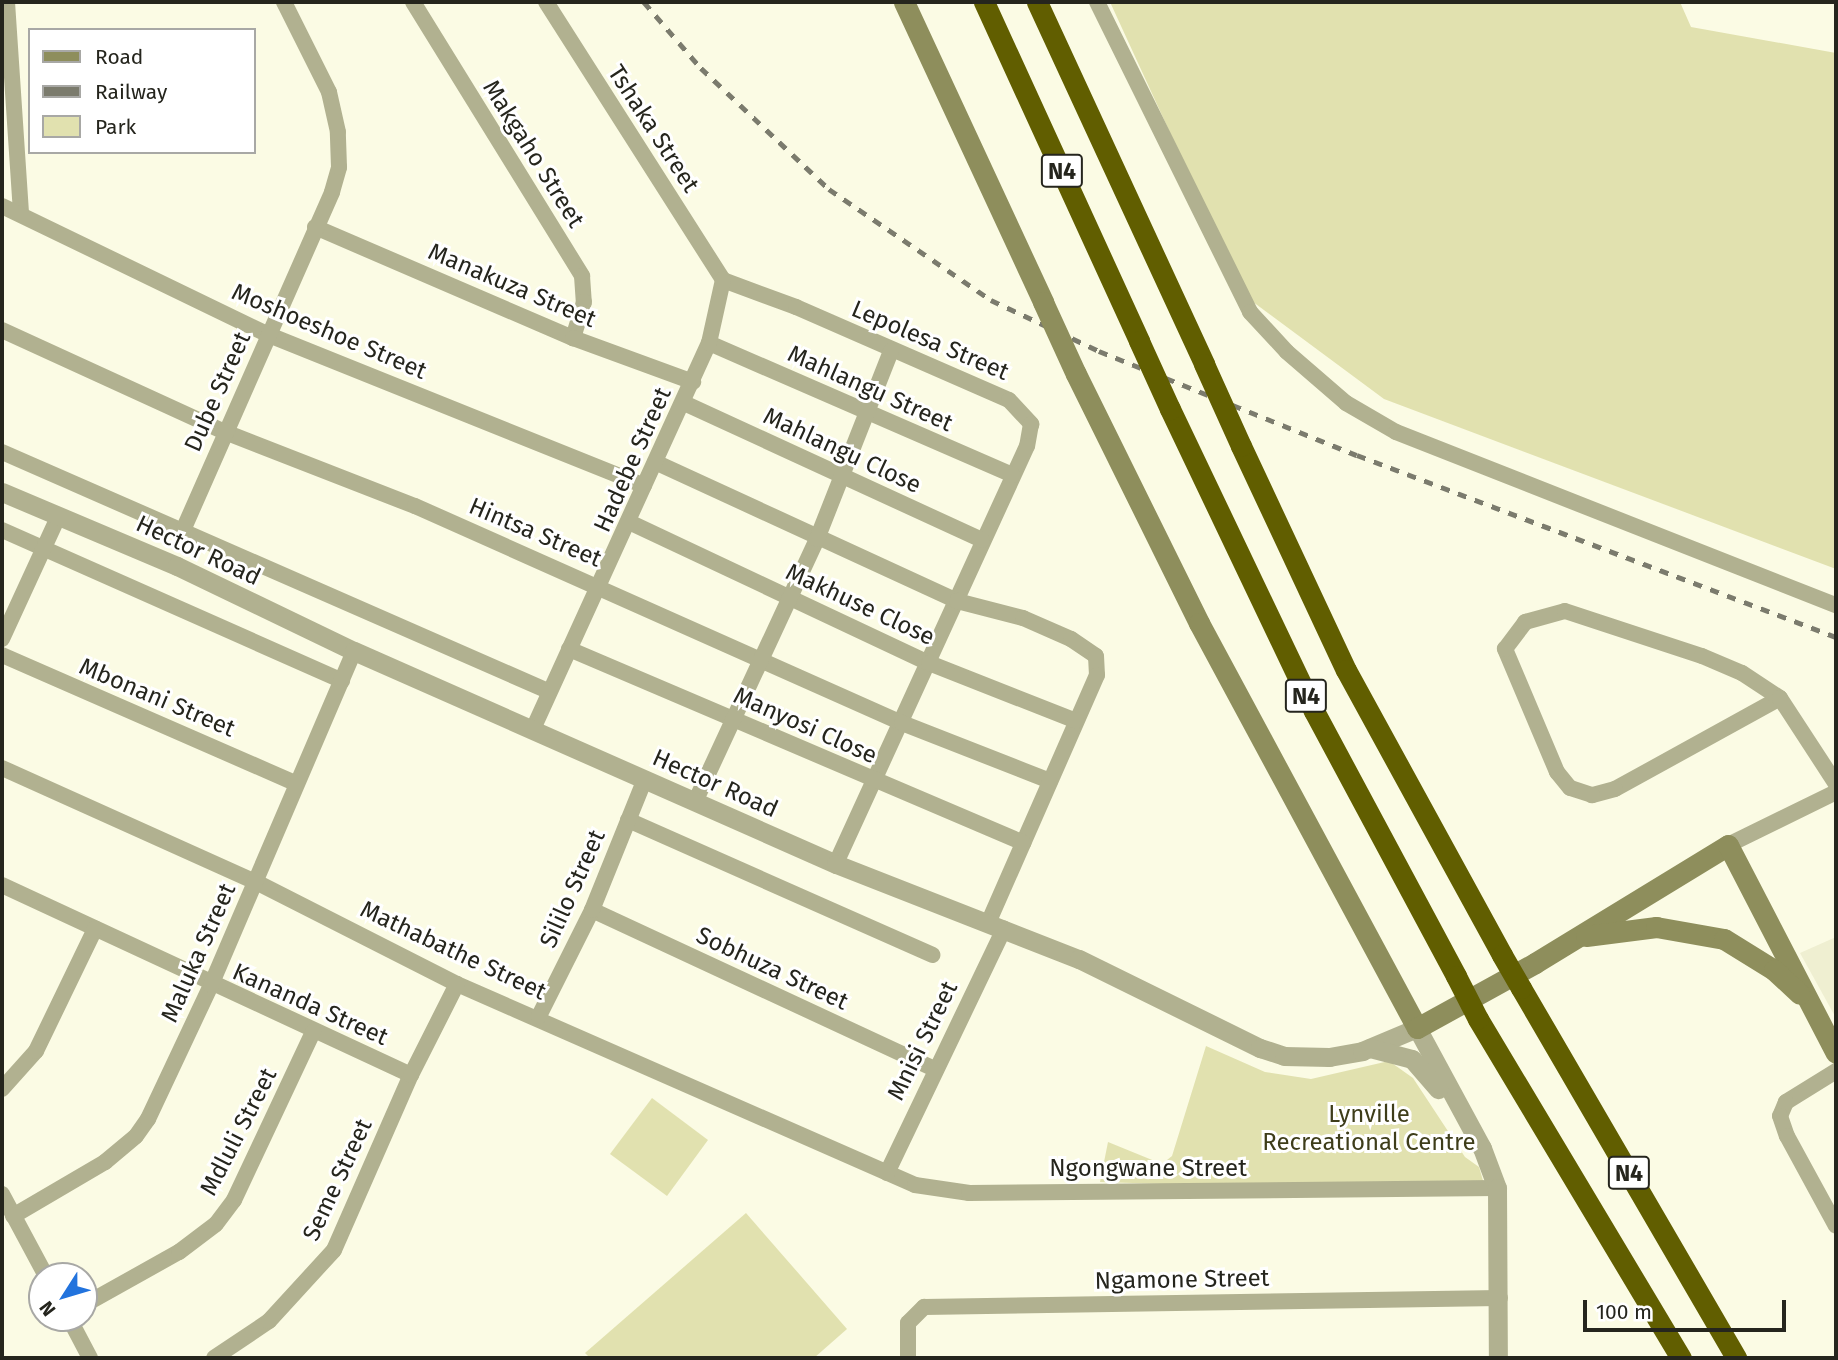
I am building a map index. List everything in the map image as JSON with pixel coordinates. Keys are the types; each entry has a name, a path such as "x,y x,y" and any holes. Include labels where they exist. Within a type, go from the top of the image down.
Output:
{"highway":[{"name":"N4","path":"984,2 1170,409 1314,711 1478,1019 1681,1358"},
{"name":"N4","path":"1037,2 1346,670 1502,955 1736,1358"}],"main road":[{"path":"904,2 1076,374 1199,623 1417,1028 1573,939 1728,845 1833,1046"},
{"path":"1573,939 1656,927 1724,939 1774,970 1799,994 1833,1046"}],"street":[{"path":"6,2 21,215"},
{"name":"Dube Street","path":"184,528 339,167 338,132 329,92 284,2"},
{"name":"Makgaho Street","path":"413,2 582,276 584,302 573,338"},
{"name":"Tshaka Street","path":"546,2 723,280"},
{"path":"1097,2 1250,312 1287,352 1346,403 1396,432 1836,605"},
{"name":"Moshoeshoe Street","path":"2,206 269,335 644,486"},
{"name":"Manakuza Street","path":"315,227 573,338 693,382"},
{"name":"Hadebe Street","path":"533,729 548,691 601,586 654,462 693,382 709,343 723,280"},
{"name":"Lepolesa Street","path":"723,280 796,307 1018,406 1031,424 1030,436 1013,475 836,864"},
{"name":"Hintsa Street","path":"2,330 225,432 601,586 902,723 1050,781"},
{"name":"Mahlangu Street","path":"709,343 1013,475"},
{"path":"695,802 817,539 891,351"},
{"name":"Mahlangu Close","path":"684,403 982,540"},
{"name":"Hector Road","path":"2,452 184,528 548,691"},
{"path":"654,462 957,601 1023,618 1071,639 1096,656 1097,675 1023,843 996,926"},
{"name":"Hector Road","path":"2,492 177,566 354,651 836,864 1079,959 1244,1041 1284,1056 1320,1058 1370,1048 1417,1028"},
{"path":"2,639 58,517"},
{"name":"Makhuse Close","path":"629,522 929,663 1076,721"},
{"path":"2,530 342,681"},
{"path":"1780,698 1615,789 1592,795 1570,788 1557,772 1505,649 1525,622 1554,612 1581,613 1742,673 1780,698 1836,784"},
{"name":"Manyosi Close","path":"569,649 1023,843"},
{"name":"Maluka Street","path":"13,1216 105,1162 136,1136 211,985 256,882 295,782 354,651"},
{"name":"Mbonani Street","path":"2,656 295,782"},
{"name":"Mathabathe Street","path":"2,768 256,882 457,984 539,1016 887,1173"},
{"name":"Sililo Street","path":"539,1016 592,910 645,779"},
{"path":"1728,845 1836,792"},
{"path":"628,820 932,955"},
{"name":"Kananda Street","path":"2,885 211,985 411,1075"},
{"name":"Sobhuza Street","path":"592,910 934,1069"},
{"name":"Mnisi Street","path":"887,1173 996,926"},
{"path":"2,1089 36,1051 96,929"},
{"name":"Seme Street","path":"217,1357 269,1321 334,1250 411,1075 457,984"},
{"path":"1417,1028 1482,1148 1497,1188 1500,1298 1498,1358"},
{"name":"Mdluli Street","path":"98,1297 179,1252 216,1224 234,1200 313,1032"},
{"path":"1370,1048 1405,1057 1424,1068 1461,1127 1482,1148"},
{"path":"1836,1071 1786,1102 1780,1116 1787,1136 1836,1226"},
{"name":"Ngongwane Street","path":"887,1173 932,1190 969,1193 1497,1188"},
{"path":"2,1194 38,1262"},
{"name":"Ngamone Street","path":"908,1358 908,1323 924,1307 1500,1298"},
{"path":"76,1332 90,1358"}],"shaded area":[{"path":"1836,937 1836,1018 1800,953"}],"green space":[{"path":"1110,2 1680,2 1691,27 1836,53 1836,569 1384,399 1245,296"},
{"name":"Lynville Recreational Centre","path":"1206,1046 1265,1072 1311,1079 1389,1061 1413,1078 1465,1157 1479,1167 1487,1194 1100,1182 1108,1142 1162,1164 1172,1156"},
{"path":"652,1098 708,1140 667,1196 610,1154"},
{"path":"746,1213 847,1329 814,1358 590,1358 585,1353"}],"railway":[{"path":"644,2 701,68 829,189 991,300 1099,351 1357,455 1836,637"}]}
